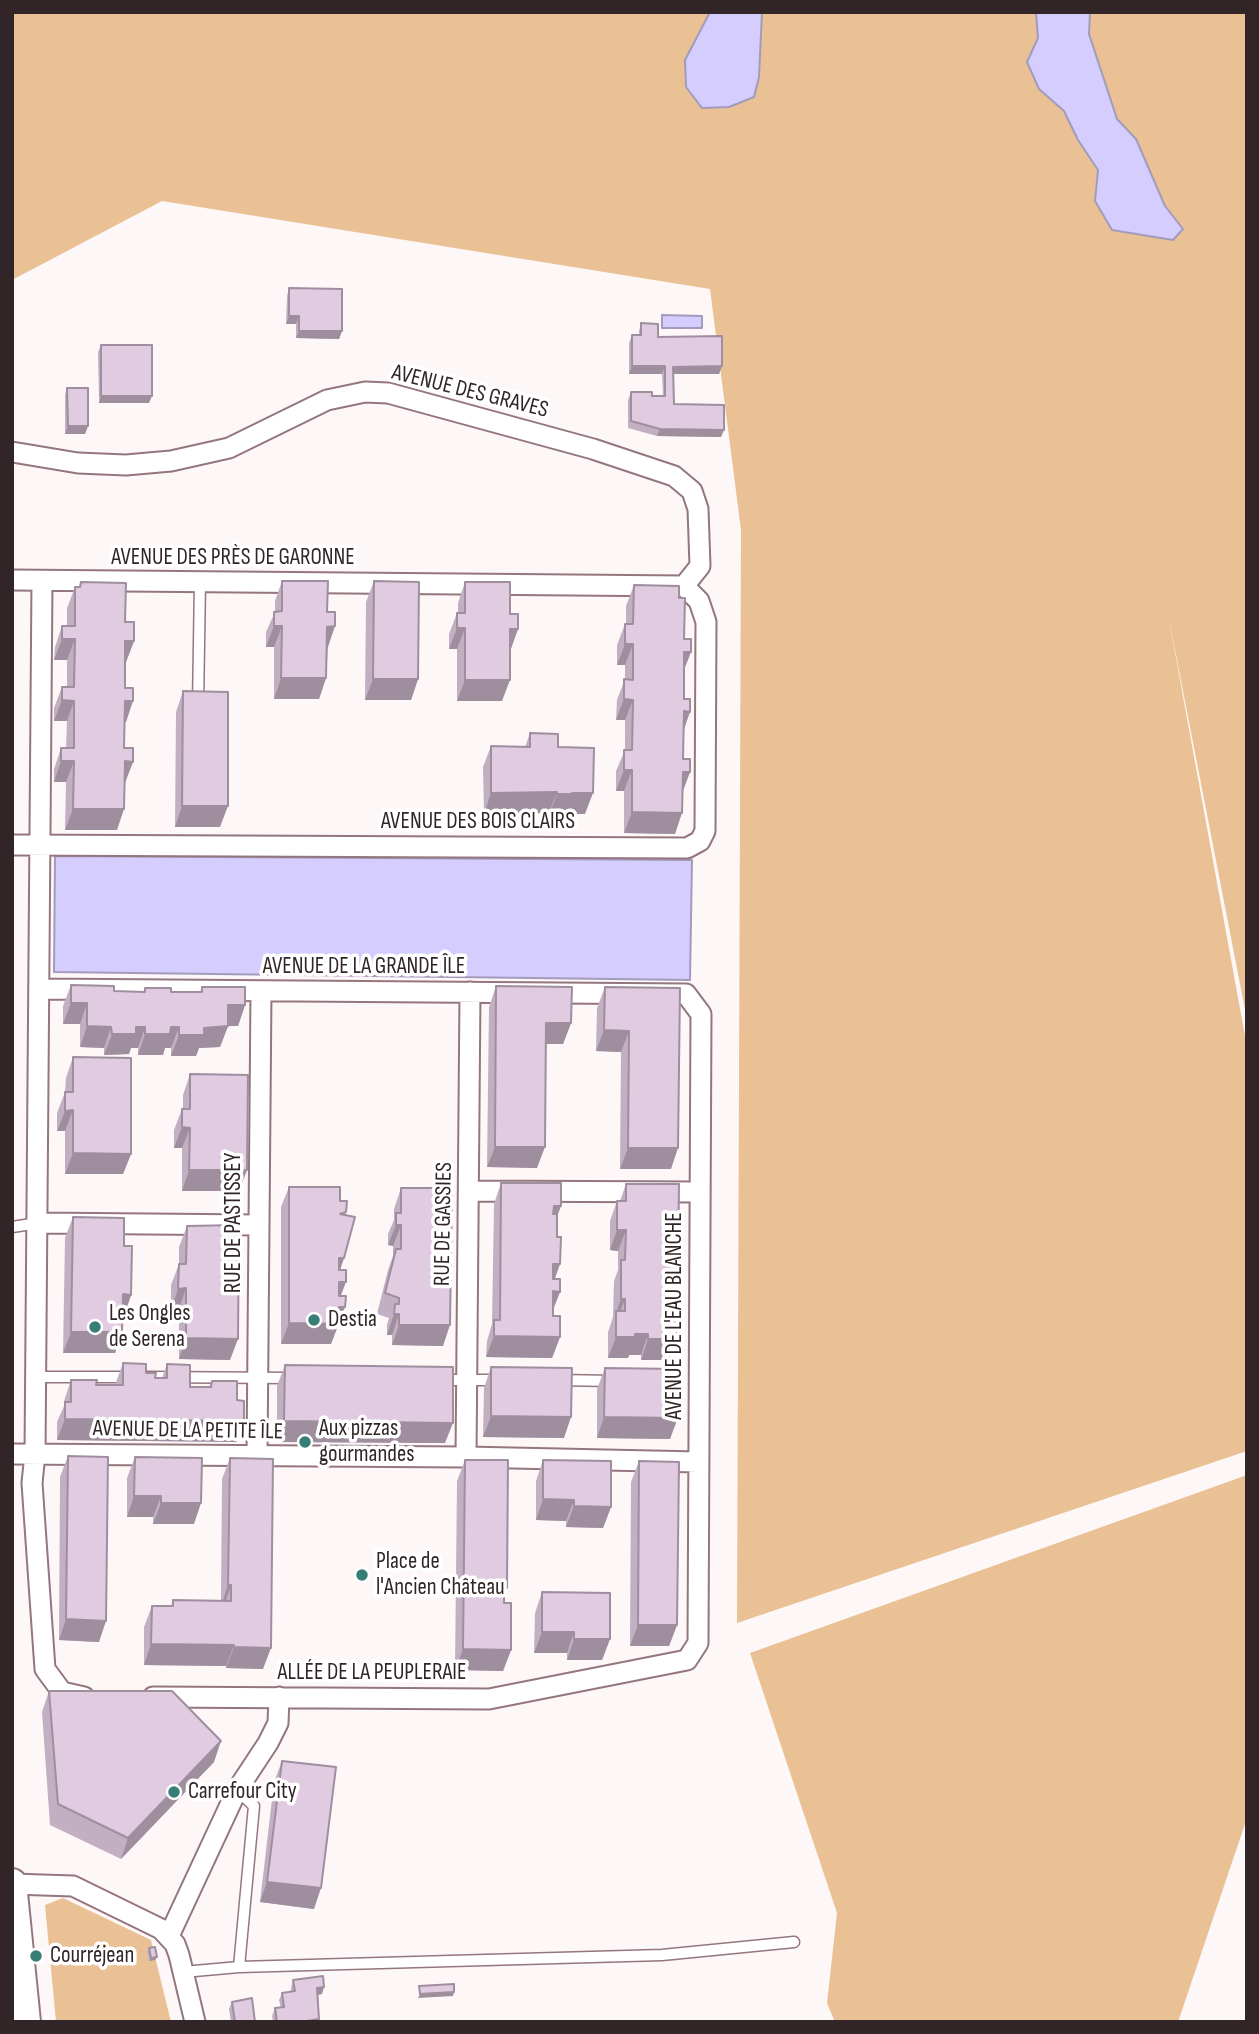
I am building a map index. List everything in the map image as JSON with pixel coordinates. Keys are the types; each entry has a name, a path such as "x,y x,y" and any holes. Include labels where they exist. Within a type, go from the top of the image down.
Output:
{"street":[{"name":"AVENUE DES GRAVES","path":"12,452 78,463 126,465 171,461 229,447 327,400 365,392 388,393 593,449 674,476 692,491 698,509 700,566 684,586"},
{"name":"AVENUE DES PRÈS DE GARONNE","path":"12,580 684,586"},
{"path":"42,581 38,1223 35,1454 32,1483 46,1669 62,1692 82,1697 109,1697"},
{"name":"AVENUE DES BOIS CLAIRS","path":"12,845 687,848 700,841 705,831 706,622 699,601 684,586"},
{"name":"AVENUE DE LA GRANDE ÎLE","path":"40,989 687,994"},
{"name":"RUE DE PASTISSEY","path":"257,1457 261,991"},
{"name":"RUE DE GASSIES","path":"466,1457 470,992"},
{"name":"AVENUE DE L'EAU BLANCHE","path":"687,994 701,1014 700,1192 694,1381 699,1462 698,1643"},
{"path":"469,1191 700,1192"},
{"path":"38,1223 258,1225"},
{"name":"AVENUE DE LA PETITE ÎLE","path":"12,1454 466,1457 699,1462"},
{"name":"ALLÉE DE LA PEUPLERAIE","path":"135,1697 489,1699 687,1660 698,1643"},
{"path":"169,1936 237,1790 278,1723 279,1697"},
{"path":"26,2022 12,1884 74,1886 161,1929 169,1936 180,1955 195,2022"}],"lane":[{"path":"198,705 200,582"},
{"path":"12,1227 38,1223"},
{"path":"36,1377 302,1378"},
{"path":"429,1380 505,1380"},
{"path":"542,1380 629,1381"},
{"path":"237,1790 254,1806 239,1967"},
{"path":"183,1972 239,1967 662,1955 794,1942"}],"shaded area":[{"path":"12,12 1247,12 1247,1020 1168,614 1247,1047 1247,1451 737,1623 741,530 710,289 162,201 12,280"},
{"path":"710,12 762,12 759,77 754,97 729,107 702,108 686,87 685,60"},
{"path":"1036,12 1090,12 1089,34 1117,119 1136,139 1165,206 1183,229 1173,240 1112,230 1095,201 1098,170 1078,140 1064,111 1039,89 1027,62 1038,38"},
{"path":"662,315 702,316 702,328 662,328"},
{"path":"55,856 692,860 690,980 54,972"},
{"path":"1247,1475 1247,1818 1178,2022 835,2022 827,2003 837,1913 750,1653"},
{"path":"63,1898 151,1940 171,2022 56,2022 45,1905"}],"building":[{"path":"289,288 342,289 342,331 299,331 299,316 289,316"},
{"path":"641,323 658,324 658,337 722,336 722,366 673,367 674,404 724,405 724,430 660,429 631,421 631,392 652,392 652,396 665,396 665,366 632,366 632,335 641,335"},
{"path":"101,345 152,345 152,396 101,396"},
{"path":"67,388 88,388 88,426 68,426"},
{"path":"282,581 328,581 327,612 335,612 335,626 327,627 326,678 281,678 282,626 274,626 274,612 282,611"},
{"path":"374,581 419,582 418,679 373,679"},
{"path":"81,582 126,583 125,622 134,622 134,641 125,641 125,688 133,688 133,701 125,701 124,748 133,748 133,762 125,761 124,809 73,809 74,761 61,761 61,748 74,748 74,701 62,700 62,687 74,687 75,639 62,639 62,626 75,626 75,587 80,587"},
{"path":"465,582 510,582 510,614 518,614 518,629 510,629 510,680 465,680 465,628 457,628 457,613 465,613"},
{"path":"634,585 679,586 679,598 685,598 684,639 691,639 691,652 684,652 684,699 690,699 690,712 684,711 683,759 690,759 690,772 683,772 682,813 632,812 632,770 624,770 624,750 632,750 633,700 624,699 624,679 633,680 633,644 625,644 625,624 633,624"},
{"path":"183,691 228,692 228,806 182,806"},
{"path":"530,733 558,734 558,747 594,748 593,793 491,793 491,746 530,747"},
{"path":"71,985 114,986 114,991 145,992 145,988 171,988 171,992 202,992 202,987 245,987 245,1005 228,1005 228,1026 204,1028 204,1035 179,1035 179,1027 171,1027 170,1034 145,1034 145,1027 136,1027 136,1034 112,1034 111,1027 87,1026 87,1003 71,1003"},
{"path":"496,986 572,987 571,1023 546,1023 545,1147 495,1147"},
{"path":"605,987 680,988 678,1148 628,1148 629,1031 604,1030"},
{"path":"73,1057 131,1058 131,1154 73,1153 73,1110 65,1111 65,1092 73,1092"},
{"path":"190,1074 248,1075 247,1170 189,1170 190,1128 182,1127 182,1109 190,1109"},
{"path":"13,1130 13,1181 12,1181"},
{"path":"501,1183 561,1183 561,1206 554,1206 553,1214 557,1214 557,1237 561,1237 560,1264 553,1264 553,1279 560,1279 560,1292 553,1291 553,1316 560,1316 560,1337 494,1336 494,1320 500,1320"},
{"path":"626,1184 679,1184 677,1339 648,1339 648,1334 616,1337 616,1311 625,1311 625,1299 621,1299 621,1260 625,1260 626,1230 617,1230 617,1201 626,1201"},
{"path":"289,1187 340,1187 340,1201 347,1201 346,1212 340,1214 355,1217 344,1258 339,1258 339,1270 346,1270 346,1282 339,1282 339,1296 346,1296 345,1307 339,1307 339,1324 289,1323"},
{"path":"401,1188 452,1188 450,1325 399,1325 399,1314 394,1314 399,1298 385,1293 396,1249 401,1249 401,1225 396,1225 396,1213 401,1213"},
{"path":"73,1217 124,1218 124,1246 132,1246 131,1295 123,1294 122,1332 71,1332"},
{"path":"239,1225 238,1339 186,1338 186,1288 178,1289 179,1264 186,1264 187,1226"},
{"path":"123,1363 146,1364 146,1373 156,1373 155,1378 167,1378 167,1364 190,1365 190,1387 211,1387 212,1381 237,1381 237,1400 244,1401 244,1421 65,1419 65,1402 71,1402 71,1380 97,1380 96,1385 123,1385"},
{"path":"285,1365 453,1367 453,1423 284,1421"},
{"path":"491,1367 572,1368 571,1417 491,1416"},
{"path":"605,1368 678,1369 678,1372 681,1372 681,1384 678,1384 678,1418 604,1417"},
{"path":"68,1456 108,1457 106,1621 66,1619"},
{"path":"135,1457 202,1458 201,1503 161,1503 161,1496 134,1496"},
{"path":"230,1458 273,1459 271,1648 151,1644 152,1606 173,1606 173,1600 231,1601 231,1585 228,1585"},
{"path":"465,1460 508,1460 507,1588 504,1588 504,1603 511,1603 511,1650 463,1649"},
{"path":"543,1460 611,1461 611,1507 574,1506 574,1500 543,1499"},
{"path":"639,1461 679,1462 677,1625 638,1625"},
{"path":"542,1592 610,1593 610,1639 574,1639 574,1632 542,1632"},
{"path":"49,1691 172,1691 221,1741 128,1838 58,1804"},
{"path":"282,1761 336,1767 321,1888 267,1882"},
{"path":"155,1947 157,1957 151,1958 149,1948"},
{"path":"323,1976 324,1987 317,1988 319,2019 277,2022 275,2008 284,2007 282,1993 295,1991 293,1980"},
{"path":"454,1984 454,1992 420,1994 419,1986"},
{"path":"252,1998 255,2022 235,2022 232,2002"}],"place":[{"name":"Destia","path":"314,1320"},
{"name":"Les Ongles de Serena","path":"95,1327"},
{"name":"Aux pizzas gourmandes","path":"305,1442"},
{"name":"Place de l'Ancien Château","path":"362,1575"},
{"name":"Carrefour City","path":"174,1792"},
{"name":"Courréjean","path":"36,1956"}]}
